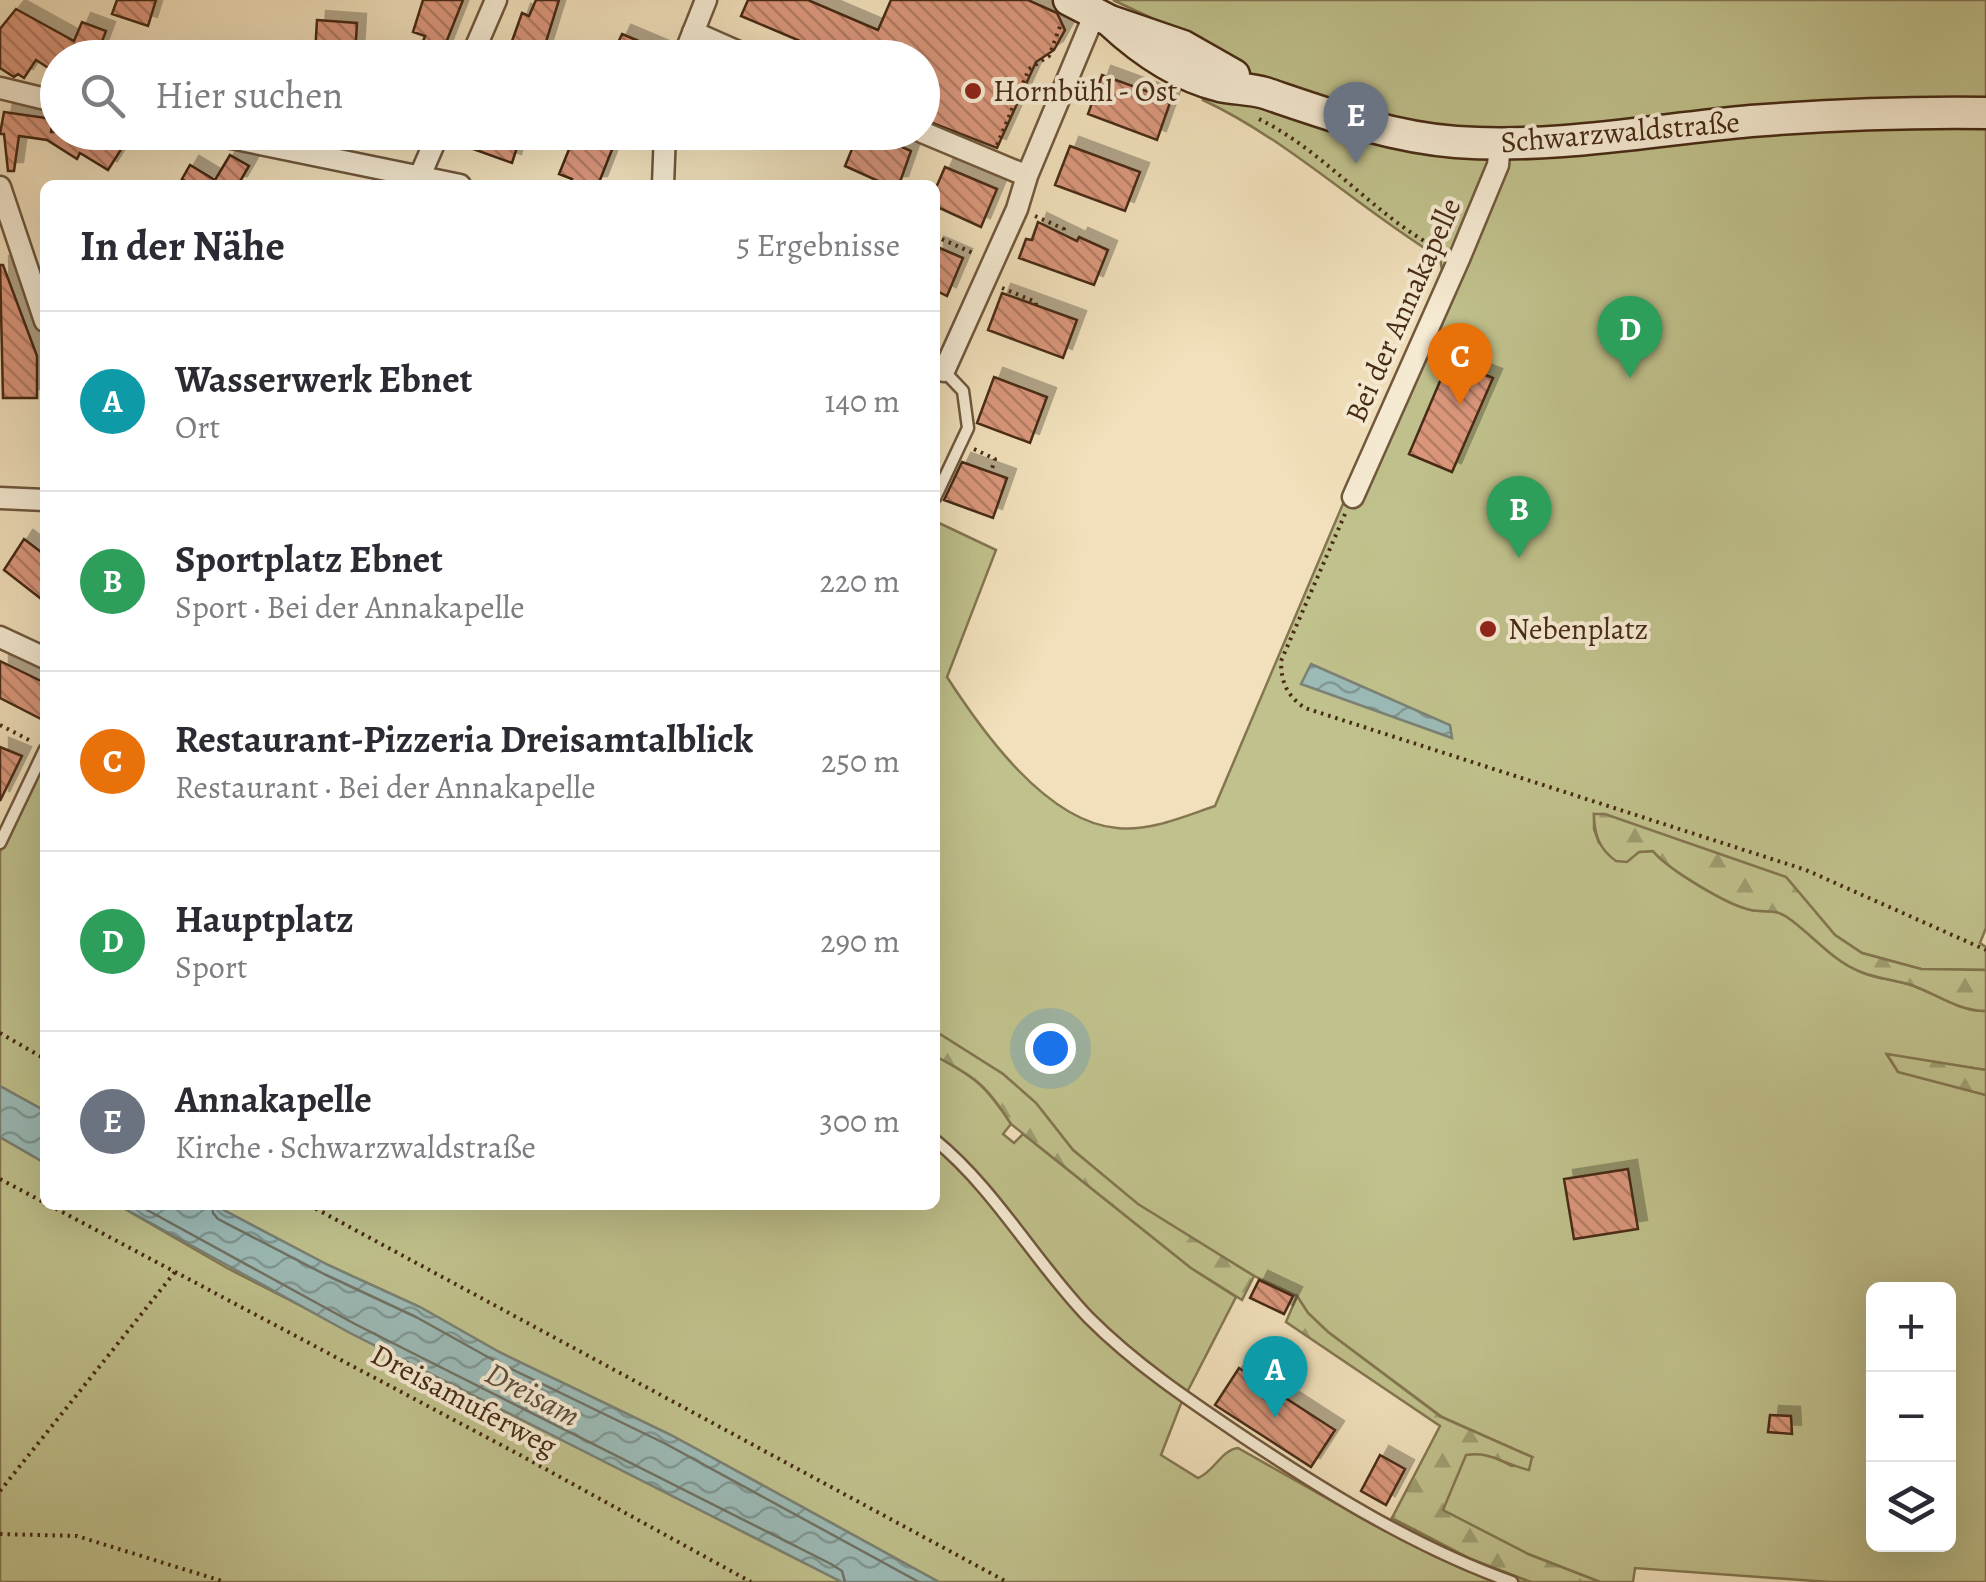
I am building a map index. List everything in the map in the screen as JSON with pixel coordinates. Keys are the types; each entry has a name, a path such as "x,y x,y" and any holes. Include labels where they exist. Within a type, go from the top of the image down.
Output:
{"main road":[{"name":"Schwarzwaldstraße","path":"1086,9 1173,67 1254,103 1415,136 1500,144 1588,140 1802,118 1986,113"}],"street":[{"path":"479,40 496,0"},
{"path":"690,40 706,0"},
{"path":"944,372 1017,209 1086,9"},
{"path":"693,32 711,40"},
{"path":"0,88 40,98"},
{"path":"940,140 1027,176"},
{"name":"Bei der Annakapelle","path":"1353,497 1459,260 1498,166 1500,144"},
{"path":"283,150 418,180 431,150"},
{"path":"663,180 664,150"},
{"path":"0,187 40,307"},
{"path":"23,258 40,260"},
{"path":"0,498 40,500"},
{"path":"0,637 40,656"}],"lane":[{"path":"940,487 968,428 963,391 944,372"},
{"path":"0,843 40,759"},
{"path":"940,1144 972,1173 1054,1277 1133,1360 1322,1489 1469,1566 1512,1582"}],"path":[{"path":"989,163 1029,70 1049,56 1086,9"},
{"path":"1254,103 1300,146 1426,243 1459,260"},
{"path":"1017,209 1064,229 1062,234"},
{"path":"940,239 1036,302 1036,306"},
{"path":"960,443 996,459 990,472"},
{"path":"1353,497 1282,661 1282,676 1293,700 1305,708 1806,870 1986,950"},
{"path":"0,725 40,745"},
{"path":"0,1033 40,1056"},
{"name":"Dreisamuferweg","path":"0,1179 40,1200"},
{"name":"Dreisamuferweg","path":"58,1210 751,1582"},
{"path":"318,1210 1008,1582"},
{"path":"0,1490 175,1272"},
{"path":"0,1534 77,1536 226,1582"}],"green space":[{"path":"1113,0 1986,0 1986,928 1980,943 1986,947 1986,970 1921,969 1862,953 1835,935 1786,877 1594,814 1594,829 1599,843 1639,852 1653,851 1713,894 1751,910 1782,914 1851,967 1986,1011 1986,1070 1887,1055 1898,1072 1986,1095 1986,1582 1829,1582 1635,1568 1633,1582 1600,1582 1528,1554 1442,1510 1465,1455 1484,1452 1512,1466 1532,1457 1442,1417 1328,1332 1297,1296 1254,1276 1138,1205 1073,1150 1036,1103 1003,1074 940,1034 940,523 996,550 947,677 978,723 1018,770 1065,809 1091,822 1117,828 1154,825 1215,806 1442,270 1440,258 1235,117 1203,100 1227,53"},
{"path":"40,769 40,1108 0,1086 0,852"},
{"path":"1594,814 1605,814 1786,877 1835,935 1862,953 1921,969 1986,970 1986,1011 1851,967 1782,914 1751,910 1713,894 1653,851 1639,852 1627,862 1616,861 1599,840"},
{"path":"940,1034 1003,1074 1036,1103 1073,1150 1138,1204 1254,1276 1242,1300 1191,1268 1011,1124 979,1083 940,1059"},
{"path":"1887,1054 1986,1070 1986,1095 1898,1072"},
{"path":"940,1059 987,1091 1011,1124 1003,1134 1014,1143 1023,1134 1191,1268 1236,1297 1180,1406 1161,1455 1198,1478 1238,1448 1385,1531 1392,1518 1471,1559 1531,1582 939,1582 671,1435 499,1352 420,1307 328,1265 224,1210 940,1210"},
{"path":"0,1137 40,1160 40,1210 127,1210 227,1268 842,1582 0,1582"},
{"path":"1297,1296 1328,1332 1441,1417 1532,1457 1529,1470 1491,1457 1466,1455 1443,1510 1528,1554 1600,1582 1531,1582 1471,1559 1392,1518 1440,1426 1286,1322"}],"water":[{"path":"1311,664 1450,725 1452,738 1301,684"},
{"path":"0,1086 40,1108 40,1160 0,1137"},
{"name":"Dreisam","path":"127,1210 224,1210 328,1265 420,1307 499,1352 671,1435 939,1582 842,1582 350,1333"}],"building":[{"path":"117,0 156,0 148,26 112,14"},
{"path":"423,0 463,0 447,40 424,40 425,36 413,32"},
{"path":"536,0 559,0 547,40 512,40 522,13 529,16"},
{"name":"Hornbühl - Ost","path":"748,0 808,0 878,30 891,0 1028,0 1057,13 1065,30 1054,50 1036,62 997,148 940,126 940,40 798,40 741,16"},
{"path":"16,9 72,40 40,40 40,63 36,60 24,78 18,74 14,77 0,68 0,29"},
{"path":"317,20 357,23 356,40 316,40"},
{"path":"82,22 106,31 103,40 74,40"},
{"path":"1102,75 1171,100 1157,140 1088,114"},
{"path":"4,112 40,117 40,139 19,136 14,171 8,171 4,134 0,134"},
{"path":"1070,146 1140,172 1125,211 1055,185"},
{"path":"63,150 121,150 108,170 80,153 77,159"},
{"path":"476,150 516,150 512,163"},
{"path":"569,150 612,150 600,180 572,180 559,174"},
{"path":"852,150 911,151 901,180 876,180 845,166"},
{"path":"230,155 249,166 241,180 215,180"},
{"path":"190,165 215,180 184,180"},
{"path":"945,167 997,189 981,227 940,208 939,180"},
{"path":"1038,222 1077,241 1079,237 1108,250 1094,285 1019,258 1026,239 1032,240"},
{"path":"940,248 963,258 947,296 940,292"},
{"path":"0,265 37,356 37,398 3,398"},
{"path":"1002,293 1077,320 1063,358 988,330"},
{"path":"1449,360 1493,378 1452,472 1409,454"},
{"path":"994,377 1047,397 1030,443 977,423"},
{"path":"962,462 1007,478 993,518 944,500"},
{"path":"24,539 40,551 40,598 4,570"},
{"path":"0,661 40,681 40,718 0,698"},
{"path":"0,747 22,756 0,801"},
{"path":"1628,1169 1638,1229 1574,1239 1564,1179"},
{"path":"1259,1280 1293,1296 1284,1314 1250,1298"},
{"path":"1239,1368 1335,1430 1311,1467 1215,1405"},
{"path":"1770,1415 1791,1416 1792,1434 1768,1432"},
{"path":"1380,1455 1405,1469 1386,1505 1361,1491"}],"place":[{"name":"Hornbühl - Ost","path":"973,91"},
{"name":"Annakapelle","path":"1356,164"},
{"name":"Hauptplatz","path":"1630,378"},
{"name":"Restaurant-Pizzeria Dreisamtalblick","path":"1460,405"},
{"name":"Sportplatz Ebnet","path":"1519,558"},
{"name":"Nebenplatz","path":"1488,629"},
{"name":"Wasserwerk Ebnet","path":"1275,1418"}]}
